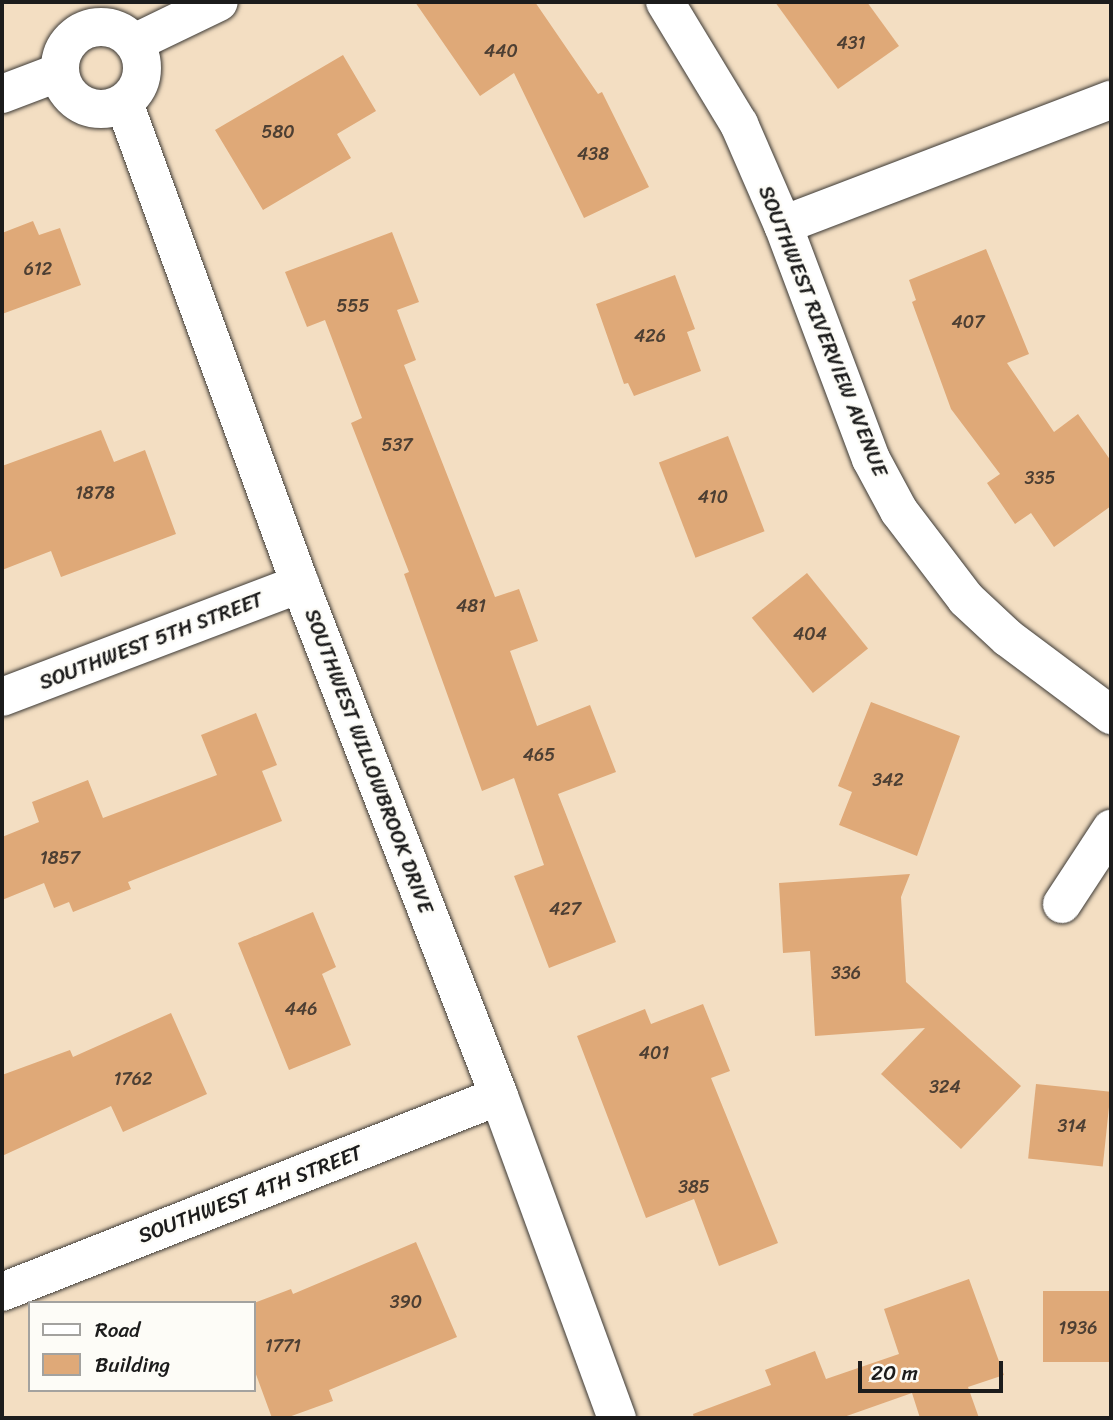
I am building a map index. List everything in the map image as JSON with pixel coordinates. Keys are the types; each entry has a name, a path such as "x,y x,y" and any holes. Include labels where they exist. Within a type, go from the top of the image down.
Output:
{"street":[{"path":"134,43 219,2"},
{"name":"SOUTHWEST RIVERVIEW AVENUE","path":"665,2 738,124 783,225 871,459 899,511 966,599 1008,638 1111,715"},
{"path":"91,28 122,32 134,43 142,58 141,79 124,103 105,109 88,107 73,99 60,72 70,41 91,28"},
{"path":"2,94 60,72"},
{"path":"783,225 1111,100"},
{"name":"SOUTHWEST WILLOWBROOK DRIVE","path":"124,103 300,584 499,1096 617,1418"},
{"name":"SOUTHWEST 5TH STREET","path":"2,697 300,584"},
{"path":"1062,904 1111,829"},
{"name":"SOUTHWEST 4TH STREET","path":"2,1292 499,1096"}],"building":[{"path":"415,2 535,2 598,94 602,92 649,187 584,218 514,73 480,96"},
{"path":"775,2 867,2 899,46 838,89"},
{"path":"343,55 376,111 337,134 351,158 263,210 215,130"},
{"path":"33,221 39,235 60,228 81,285 2,314 2,233"},
{"path":"392,232 419,302 397,310 416,360 404,365 495,597 519,589 538,641 510,651 537,726 590,705 616,772 558,794 616,942 549,968 514,876 544,865 514,778 482,791 404,574 409,572 351,423 362,418 325,320 307,327 285,272"},
{"path":"986,249 1029,354 1007,363 1054,432 1078,414 1111,461 1111,506 1054,547 1031,513 1015,524 987,483 1000,474 951,409 912,302 916,300 909,280"},
{"path":"675,275 695,329 687,332 701,371 634,396 628,383 624,384 596,304"},
{"path":"101,430 114,462 145,450 176,534 61,577 51,551 2,570 2,466"},
{"path":"728,436 765,531 695,558 659,463"},
{"path":"807,573 868,648 813,693 752,618"},
{"path":"871,702 960,736 917,856 839,825 852,792 838,786"},
{"path":"256,713 277,765 262,771 282,821 128,882 131,889 73,912 69,902 54,908 44,883 2,900 2,837 39,822 32,802 88,780 103,818 217,775 201,735"},
{"path":"910,874 901,897 906,982 1021,1086 961,1149 881,1074 925,1028 815,1036 810,951 783,953 779,883"},
{"path":"313,912 336,967 322,974 351,1045 289,1070 238,943"},
{"path":"703,1004 730,1071 711,1078 778,1243 719,1266 694,1199 646,1218 577,1036 645,1009 651,1024"},
{"path":"171,1013 207,1094 123,1132 111,1106 2,1156 2,1075 70,1050 73,1057"},
{"path":"1036,1084 1111,1092 1103,1166 1028,1159"},
{"path":"416,1242 457,1337 329,1390 333,1401 286,1418 272,1418 256,1374 256,1302 291,1289 293,1294"},
{"path":"969,1279 1004,1375 968,1387 979,1418 920,1418 912,1393 841,1418 694,1418 693,1414 771,1385 765,1370 815,1351 826,1379 899,1354 884,1309"},
{"path":"1043,1291 1111,1291 1111,1362 1043,1362"}]}
